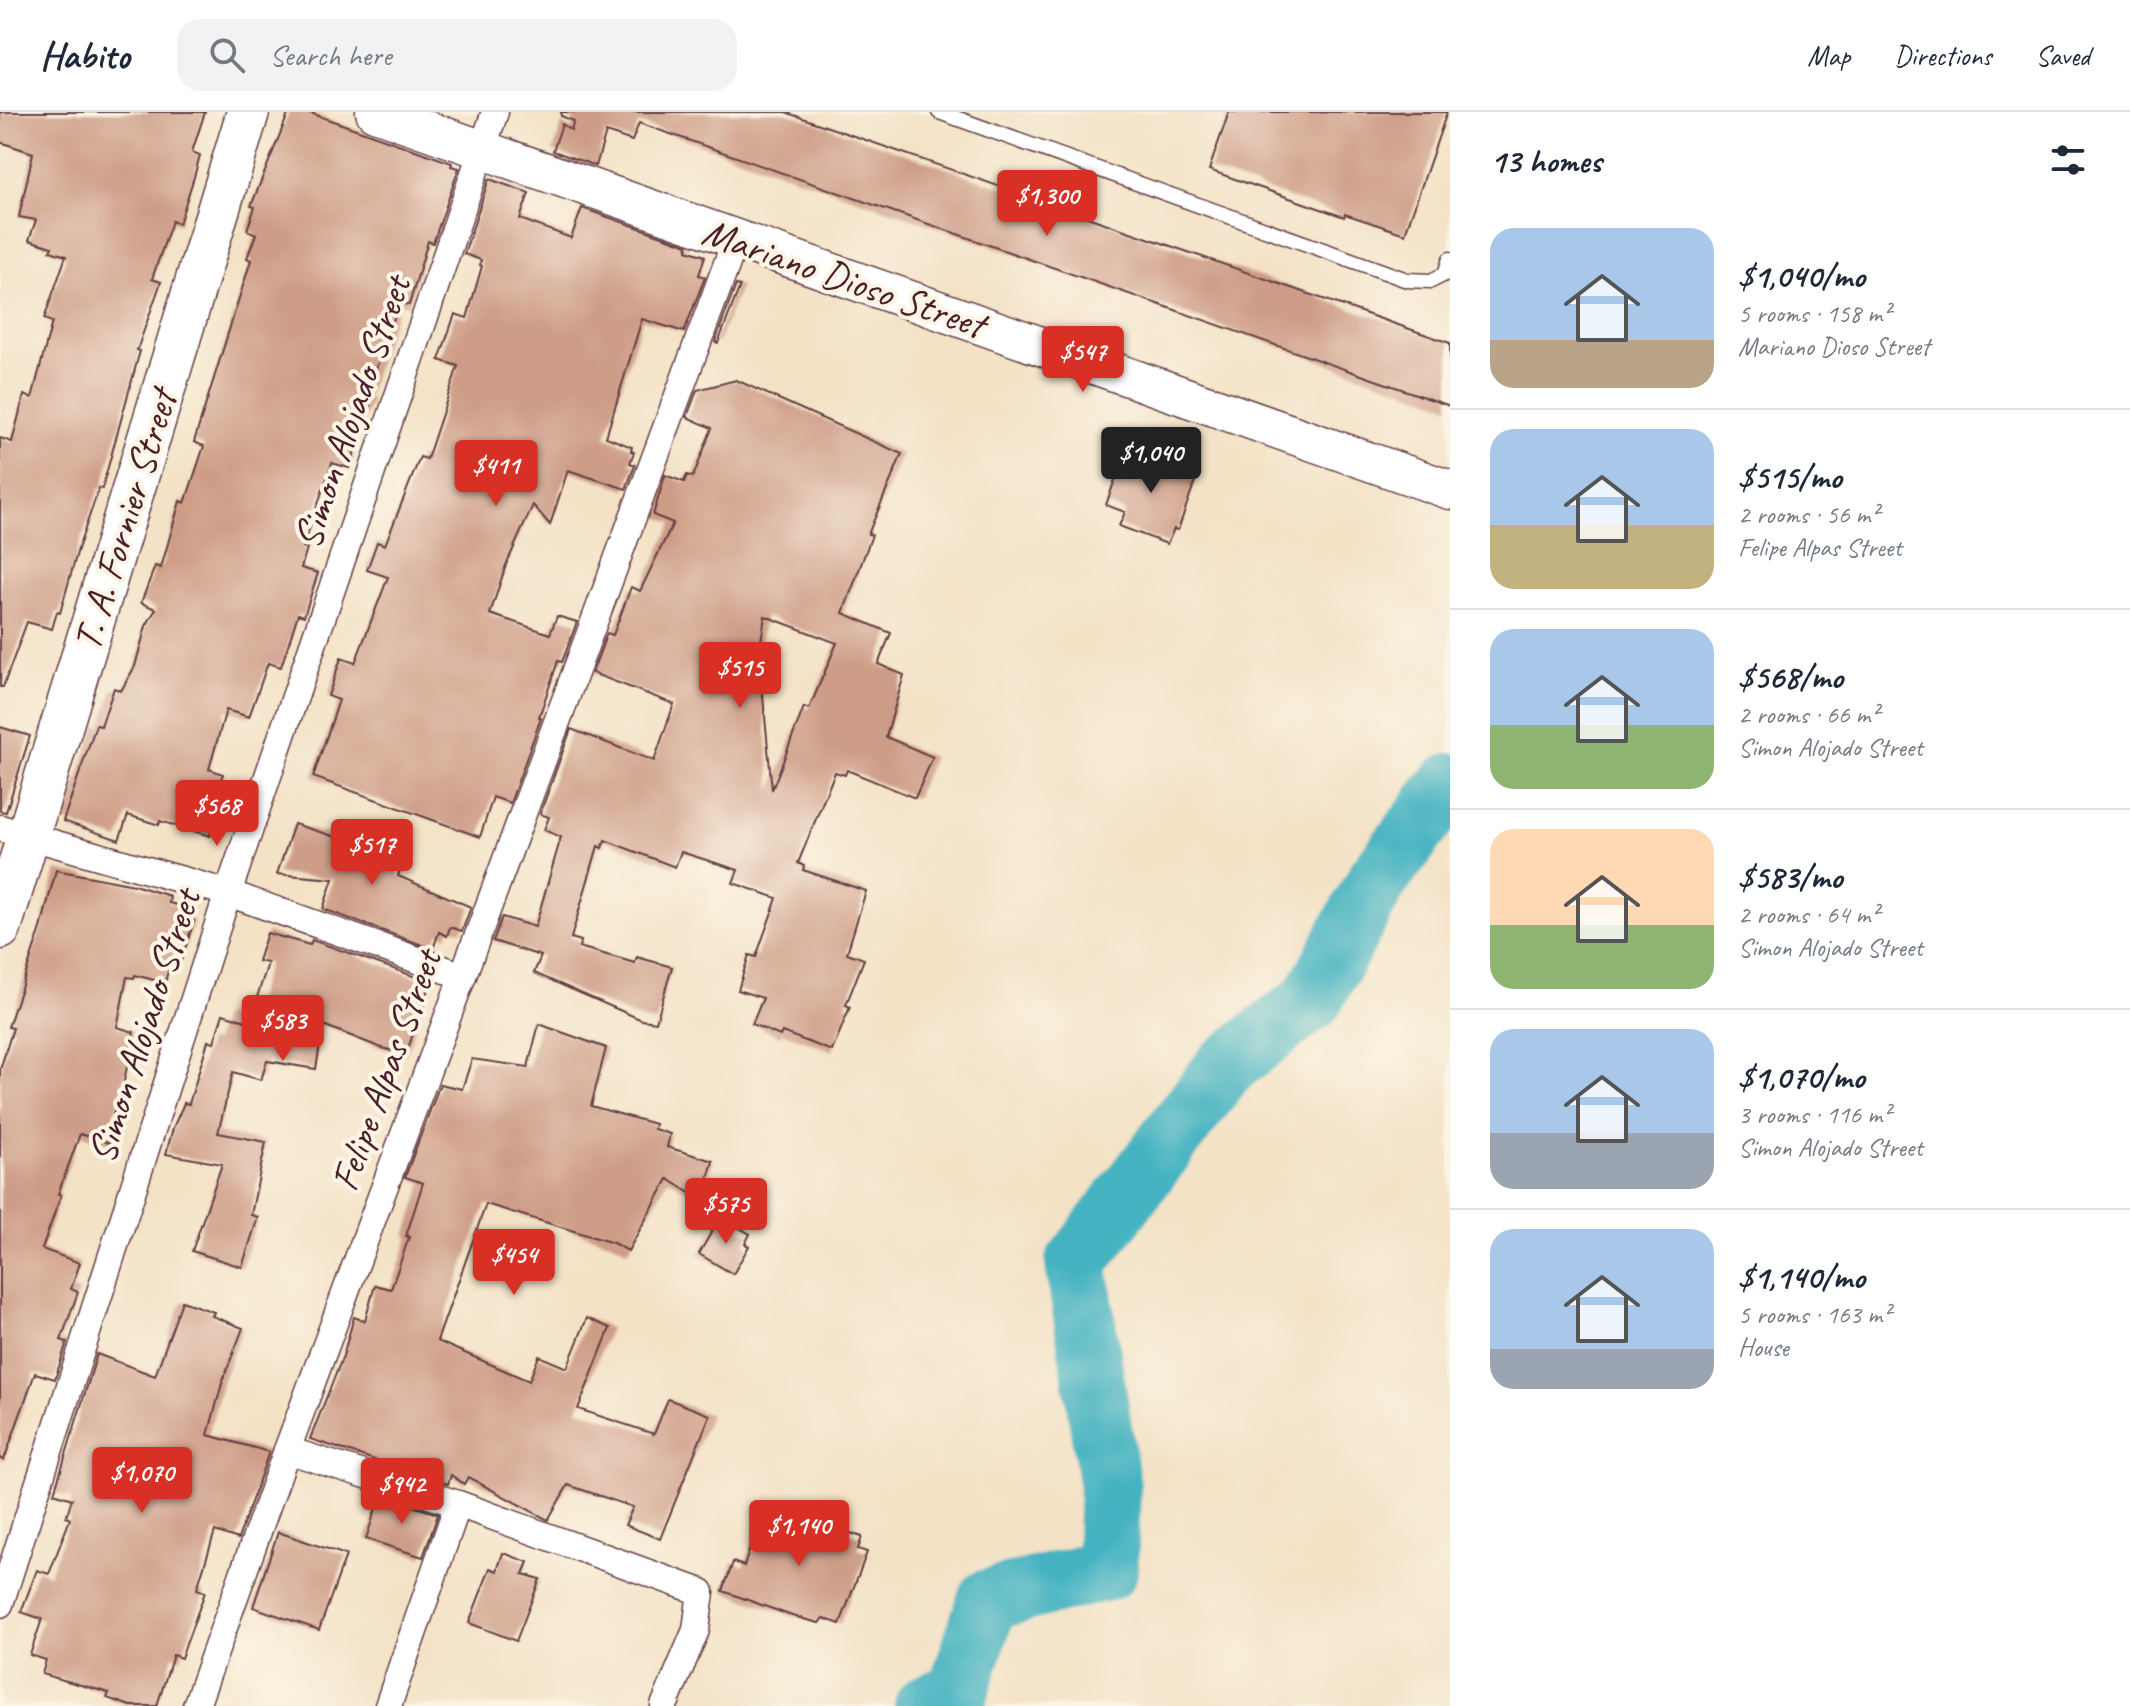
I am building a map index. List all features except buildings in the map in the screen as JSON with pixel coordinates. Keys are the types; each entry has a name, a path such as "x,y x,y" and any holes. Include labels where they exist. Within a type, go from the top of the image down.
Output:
{"main road":[{"name":"T. A. Fornier Street","path":"0,928 14,833 248,112"}],"street":[{"name":"Mariano Dioso Street","path":"375,112 1450,490"},
{"name":"Simon Alojado Street","path":"0,1604 228,893 495,112"},
{"name":"Felipe Alpas Street","path":"196,1706 287,1450 736,239"},
{"path":"14,833 228,893 463,976"},
{"path":"287,1450 458,1504 701,1592 696,1630 664,1706"},
{"path":"388,1706 458,1504"}],"lane":[{"path":"939,112 1407,280 1431,281 1445,274 1450,259"}],"waterway":[{"path":"925,1706 958,1692 988,1600 1107,1570 1110,1487 1076,1263 1225,1067 1312,1000 1378,879 1450,784"}]}
